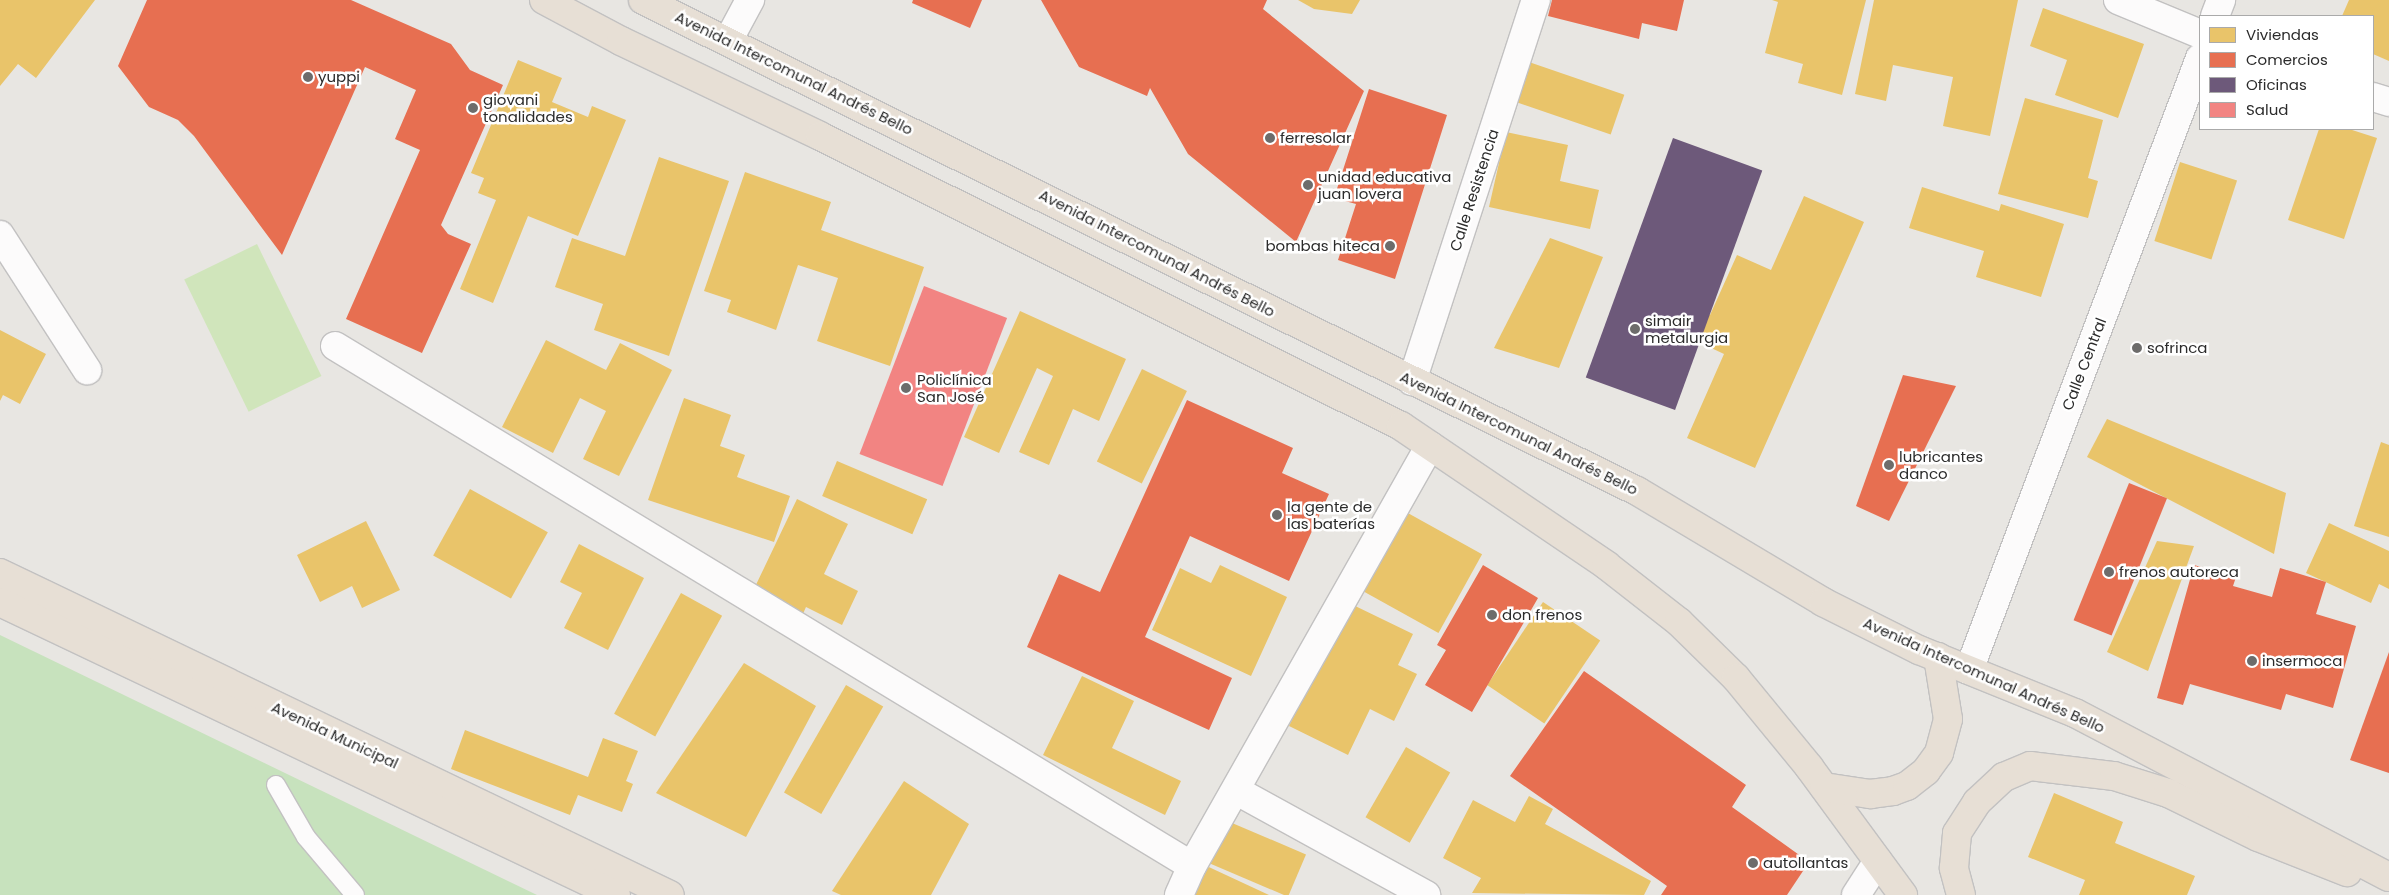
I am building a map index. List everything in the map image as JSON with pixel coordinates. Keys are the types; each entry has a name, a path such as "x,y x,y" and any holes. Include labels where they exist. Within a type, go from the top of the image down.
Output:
{"highway":[{"path":"544,0 622,41 820,136 1400,426 1606,565 1679,622 1736,678 1824,787 1903,895"},
{"name":"Avenida Intercomunal Andrés Bello","path":"643,0 728,40 1637,491 1824,602 1938,658 2075,712 2389,877"},
{"name":"Avenida Municipal","path":"0,573 16,600 616,895"},
{"name":"Avenida Municipal","path":"16,600 670,895"},
{"path":"1824,787 1854,793 1885,792 1907,786 1926,771 1940,753 1948,719 1938,658"},
{"path":"1961,895 1954,868 1956,833 1977,802 2004,777 2030,766 2114,776 2168,793 2258,837 2389,886"}],"street":[{"path":"728,40 750,0"},
{"name":"Calle Resistencia","path":"1412,380 1536,0"},
{"path":"2118,0 2199,34"},
{"path":"2215,15 2221,0"},
{"name":"Calle Central","path":"1969,670 2199,61"},
{"path":"2374,96 2389,102"},
{"path":"0,235 88,370"},
{"path":"335,346 1192,866"},
{"path":"1179,895 1192,866 1237,791 1430,446"},
{"path":"1237,791 1426,895"},
{"path":"1856,895 1878,861"}],"lane":[{"path":"276,785 306,837 355,895"}],"green space":[{"path":"257,244 321,376 249,412 184,280"},
{"path":"0,635 537,895 0,895"}],"building: Viviendas":[{"path":"0,0 95,0 36,78 18,64 0,86"},
{"path":"1298,0 1360,0 1352,14 1314,9"},
{"path":"1772,0 1866,0 1842,95 1798,83 1803,64 1765,53 1778,2"},
{"path":"1874,0 2018,0 1990,136 1943,126 1953,77 1893,65 1886,101 1855,94"},
{"path":"2349,0 2389,0 2389,61 2374,54 2374,15 2342,15"},
{"path":"2043,8 2144,44 2118,118 2055,95 2067,60 2030,46"},
{"path":"518,60 562,78 552,102 588,117 592,106 626,120 578,236 528,216 493,303 460,289 496,200 478,193 484,178 471,173"},
{"path":"1526,61 1624,95 1611,135 1512,101"},
{"path":"2025,98 2103,120 2088,178 2098,181 2088,218 1998,194"},
{"path":"2319,130 2352,130 2377,138 2344,239 2288,220"},
{"path":"1506,132 1568,145 1560,181 1599,190 1590,229 1489,207"},
{"path":"659,157 729,181 669,356 594,330 603,304 555,287 572,238 625,256"},
{"path":"2180,162 2237,181 2211,259 2154,241"},
{"path":"745,172 831,202 821,230 924,267 890,366 817,341 838,278 798,265 776,330 727,312 731,300 704,291"},
{"path":"1922,187 1999,211 2001,204 2064,224 2041,297 1976,277 1984,251 1909,228"},
{"path":"1804,196 1864,222 1755,468 1687,438 1724,354 1690,338 1702,311 1710,315 1737,255 1771,270"},
{"path":"1550,238 1603,257 1559,368 1494,348"},
{"path":"1020,311 1126,359 1099,421 1073,409 1049,465 1019,452 1053,376 1037,368 999,453 964,437"},
{"path":"0,330 46,354 20,404 3,395 0,401"},
{"path":"546,340 606,370 620,343 672,370 619,476 583,459 606,411 580,398 553,453 502,427"},
{"path":"1142,369 1187,391 1142,483 1097,462"},
{"path":"684,398 731,415 720,446 745,455 737,477 790,496 774,542 648,500"},
{"path":"2107,419 2286,493 2274,554 2087,457"},
{"path":"2381,442 2389,445 2389,537 2354,526"},
{"path":"837,461 927,499 912,534 822,496"},
{"path":"470,489 548,532 511,599 433,555"},
{"path":"797,499 848,524 824,574 858,591 842,625 806,607 802,616 753,591"},
{"path":"1406,512 1482,554 1438,633 1362,591"},
{"path":"366,521 400,590 362,608 352,586 320,602 297,555"},
{"path":"2329,523 2389,551 2389,589 2379,584 2371,603 2306,573"},
{"path":"2157,541 2194,546 2148,671 2107,652"},
{"path":"579,544 644,578 608,650 564,628 582,593 560,582"},
{"path":"1220,565 1287,597 1251,676 1152,630 1180,568 1211,583"},
{"path":"681,593 722,616 655,736 614,714"},
{"path":"1543,602 1600,641 1544,723 1487,685"},
{"path":"1349,603 1413,634 1398,665 1417,674 1394,721 1370,709 1348,755 1289,726"},
{"path":"744,663 816,706 746,837 656,793"},
{"path":"1082,676 1134,701 1112,748 1181,781 1165,815 1043,755"},
{"path":"846,685 883,706 821,814 784,792"},
{"path":"465,730 588,777 603,738 638,751 626,781 633,784 622,812 578,795 570,815 451,769"},
{"path":"1406,747 1450,772 1410,843 1366,817"},
{"path":"904,781 969,824 931,895 841,895 832,891"},
{"path":"2054,793 2123,822 2115,843 2195,876 2187,895 2079,895 2085,880 2028,857"},
{"path":"1529,796 1553,809 1545,824 1651,881 1644,895 1472,893 1481,878 1443,858 1473,800 1515,822"},
{"path":"1225,820 1306,854 1289,895 1284,895 1207,862"},
{"path":"1198,862 1269,895 1182,895"}],"building: Comercios":[{"path":"147,0 351,0 451,44 470,70 503,85 441,225 448,234 471,244 422,353 346,319 420,150 395,139 416,90 365,67 282,255 194,136 178,120 149,107 118,66"},
{"path":"913,0 982,0 970,28 912,3"},
{"path":"1041,0 1267,0 1263,9 1364,91 1296,242 1188,154 1150,88 1147,96 1079,67"},
{"path":"1552,0 1684,0 1677,31 1642,23 1639,39 1548,16"},
{"path":"1369,89 1447,115 1395,279 1338,260 1356,204 1334,198"},
{"path":"1903,375 1956,386 1889,521 1856,506"},
{"path":"1187,400 1293,448 1282,473 1329,494 1289,581 1190,536 1145,637 1232,678 1209,730 1027,647 1059,574 1100,592"},
{"path":"2129,483 2167,498 2112,636 2074,620"},
{"path":"1483,565 1538,598 1472,712 1425,685 1446,650 1437,645"},
{"path":"2194,565 2236,577 2233,586 2272,597 2280,568 2326,582 2316,614 2356,626 2333,708 2286,694 2281,710 2190,684 2183,705 2157,698"},
{"path":"2389,652 2389,773 2350,760"},
{"path":"1584,671 1746,785 1732,807 1809,862 1787,895 1661,895 1667,886 1510,776"}],"building: Oficinas":[{"path":"1673,138 1762,170 1675,410 1586,378"}],"building: Salud":[{"path":"924,286 1007,318 943,486 859,454"}],"place":[{"name":"yuppi","path":"308,77"},
{"name":"giovani tonalidades","path":"473,108"},
{"name":"ferresolar","path":"1270,138"},
{"name":"unidad educativa juan lovera","path":"1308,185"},
{"name":"bombas hiteca","path":"1390,246"},
{"name":"simair metalurgia","path":"1635,329"},
{"name":"sofrinca","path":"2137,348"},
{"name":"Policlínica San José","path":"906,388"},
{"name":"lubricantes danco","path":"1889,465"},
{"name":"la gente de las baterías","path":"1277,515"},
{"name":"frenos autoreca","path":"2109,572"},
{"name":"don frenos","path":"1492,615"},
{"name":"insermoca","path":"2252,661"},
{"name":"autollantas","path":"1753,863"}]}
